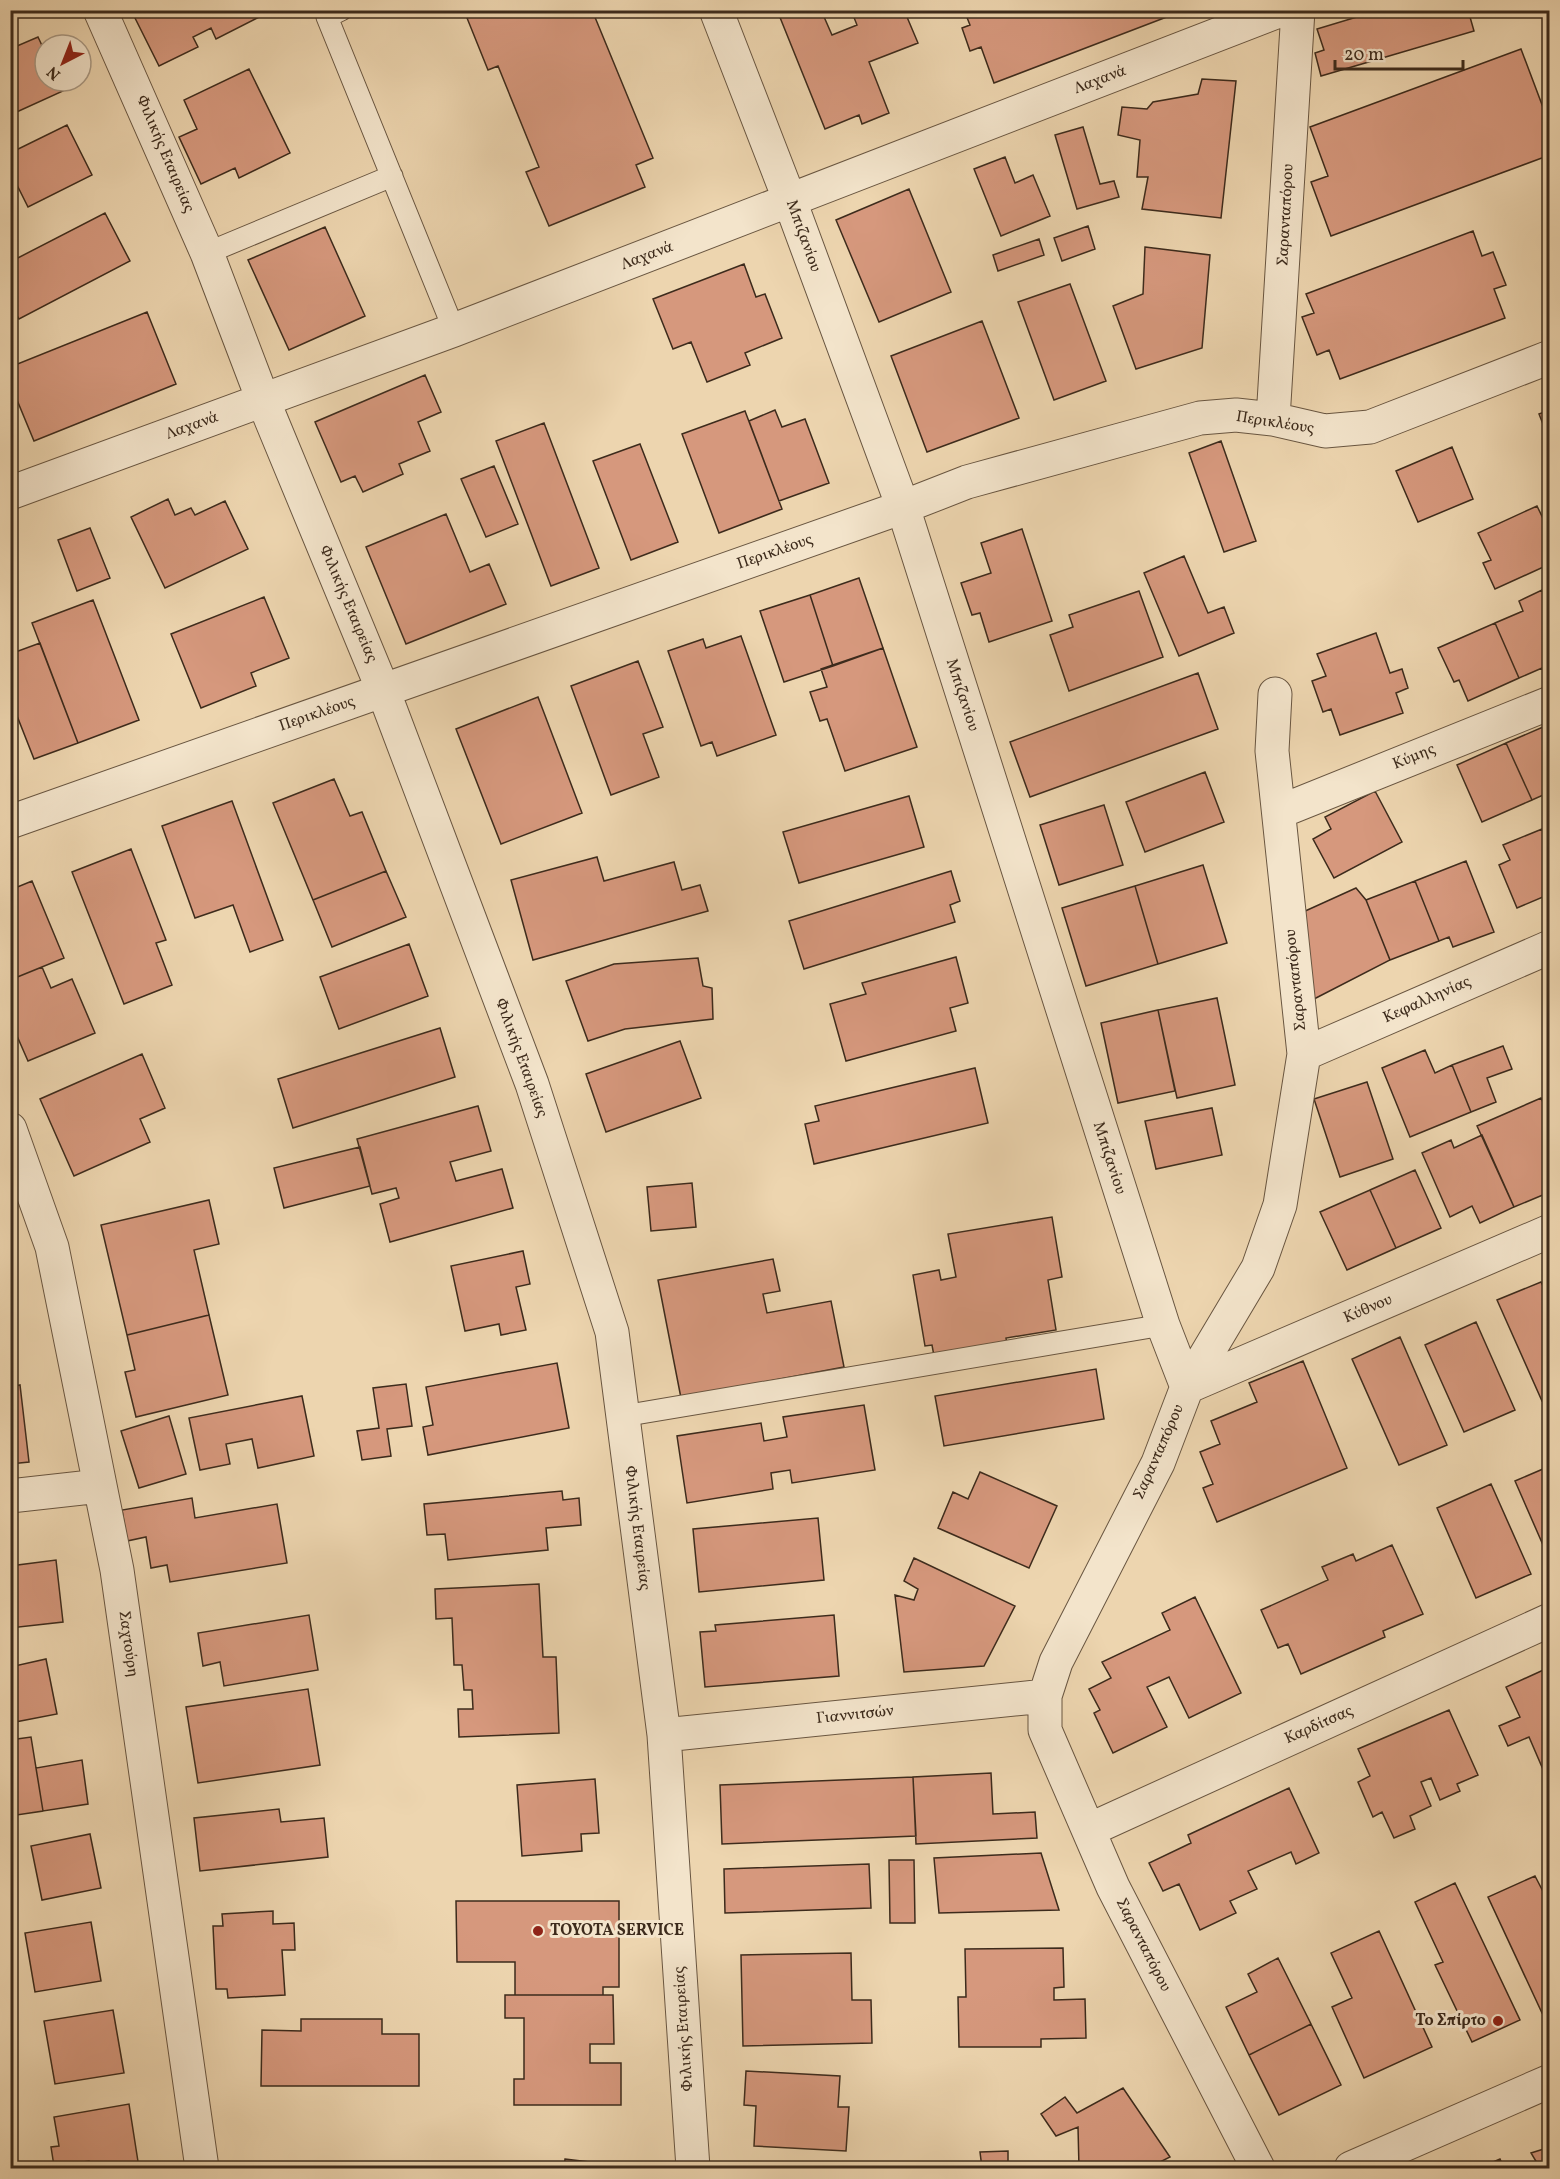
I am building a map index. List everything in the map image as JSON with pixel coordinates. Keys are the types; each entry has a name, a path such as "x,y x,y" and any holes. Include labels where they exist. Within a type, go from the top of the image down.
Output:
{"street":[{"name":"Φιλικής Εταιρείας","path":"100,10 207,253 263,400 383,690 536,1095 612,1332 664,1735 693,2169"},
{"name":"Μπιζανίου","path":"716,10 790,201 903,507 1162,1325 1187,1387"},
{"name":"Λαχανά","path":"10,493 454,330 1281,10"},
{"name":"Σαρανταπόρου","path":"1274,419 1298,10"},
{"name":"Περικλέους","path":"10,822 903,507 967,482 1200,418 1236,415 1274,419 1324,431 1371,427 1550,357"},
{"name":"Σαρανταπόρου","path":"1258,2169 1113,1887 1045,1730 1045,1696 1056,1662 1158,1463 1187,1387 1258,1268 1280,1204 1304,1054 1272,751 1275,694"},
{"name":"Κύμης","path":"1279,812 1550,703"},
{"name":"Κεφαλληνίας","path":"1304,1054 1550,947"},
{"name":"Σαχτούρη","path":"10,1129 52,1247 119,1582 202,2169"},
{"name":"Κύθνου","path":"1187,1387 1550,1231"},
{"path":"10,1496 100,1486"},
{"name":"Καρδίτσας","path":"1089,1830 1550,1620"},
{"name":"Γιαννιτσών","path":"664,1735 1045,1696"},
{"path":"1351,2169 1550,2081"}],"lane":[{"path":"341,10 327,17 454,330"},
{"path":"207,253 392,176"},
{"path":"623,1416 1162,1325"}],"building":[{"path":"131,10 273,10 216,39 211,28 193,37 198,47 159,66"},
{"path":"485,10 592,10 653,158 636,165 645,187 549,226 526,172 539,167 498,66 488,70 467,18"},
{"path":"777,10 821,10 832,35 857,25 853,15 864,10 904,10 918,43 869,62 889,113 862,124 859,115 825,129"},
{"path":"964,10 1185,10 994,83 981,47 970,51 962,28 970,25"},
{"path":"1380,10 1468,10 1474,31 1321,76 1315,53 1324,50 1317,29"},
{"path":"33,39 33,93 59,93 10,115 10,49"},
{"path":"1521,49 1550,126 1550,155 1331,236 1311,182 1328,176 1310,127"},
{"path":"249,69 290,153 239,178 235,168 201,184 179,137 197,129 184,100"},
{"path":"1202,79 1236,81 1221,218 1142,209 1148,177 1137,177 1140,140 1118,135 1122,107 1147,109 1153,102 1198,94"},
{"path":"67,125 92,175 28,207 10,171 10,153"},
{"path":"1083,127 1100,184 1114,181 1119,197 1077,209 1055,135"},
{"path":"1005,157 1015,183 1033,175 1050,216 1001,236 974,169"},
{"path":"909,189 951,292 879,322 836,220"},
{"path":"105,213 130,261 19,319 10,303 10,262"},
{"path":"1088,226 1095,249 1062,261 1054,238"},
{"path":"325,227 365,316 289,350 248,260"},
{"path":"1473,231 1482,256 1493,252 1506,285 1494,289 1505,318 1340,379 1329,350 1317,355 1302,317 1314,313 1306,294"},
{"path":"1039,239 1044,255 998,271 993,255"},
{"path":"1145,247 1210,255 1202,348 1136,369 1113,306 1143,294"},
{"path":"744,264 756,297 765,294 782,338 745,353 750,365 707,382 691,342 673,349 653,299"},
{"path":"1070,284 1106,381 1054,400 1018,302"},
{"path":"147,312 176,384 34,441 10,383 10,367"},
{"path":"982,321 1019,418 927,452 891,356"},
{"path":"425,375 441,412 418,422 430,451 399,464 403,474 363,492 355,476 341,482 315,422"},
{"path":"775,410 782,427 805,419 829,483 779,501 749,421"},
{"path":"1550,410 1550,442 1539,414"},
{"path":"745,411 782,509 719,533 682,434"},
{"path":"544,423 599,568 551,586 496,441"},
{"path":"1221,441 1256,541 1224,552 1189,453"},
{"path":"640,444 678,542 631,560 593,461"},
{"path":"1452,447 1473,499 1418,522 1396,471"},
{"path":"494,466 518,524 486,537 461,479"},
{"path":"168,499 175,515 191,508 195,515 225,501 248,549 165,588 131,517"},
{"path":"1537,506 1550,533 1550,564 1495,589 1483,563 1491,560 1478,533"},
{"path":"446,514 470,572 489,564 506,604 406,644 366,547"},
{"path":"90,528 110,578 77,591 58,540"},
{"path":"1022,529 1052,621 989,642 980,613 972,615 961,583 991,573 981,543"},
{"path":"1184,556 1208,613 1224,607 1234,633 1179,656 1144,573"},
{"path":"859,578 883,648 833,666 810,595"},
{"path":"1542,590 1550,608 1550,678 1547,679 1542,668 1519,678 1495,623 1523,611 1519,601"},
{"path":"1139,591 1163,657 1069,691 1050,635 1073,627 1069,615"},
{"path":"810,595 833,666 784,682 760,611"},
{"path":"264,597 289,658 251,673 256,686 201,708 171,634"},
{"path":"93,600 139,720 78,743 32,623"},
{"path":"1495,623 1519,678 1468,701 1459,680 1454,682 1438,648"},
{"path":"1376,633 1390,673 1402,669 1408,688 1396,693 1403,713 1340,735 1331,709 1323,712 1312,681 1326,676 1317,654"},
{"path":"741,636 776,735 717,756 712,742 701,746 668,651 703,639 706,648"},
{"path":"40,643 78,743 34,759 10,698 10,654"},
{"path":"883,648 917,747 845,771 827,719 820,721 810,692 827,687 821,669"},
{"path":"638,661 663,727 643,734 659,777 611,795 571,686"},
{"path":"1198,673 1218,729 1030,797 1010,742"},
{"path":"538,697 582,813 501,844 456,729"},
{"path":"1550,724 1550,792 1532,800 1506,743"},
{"path":"1506,743 1532,800 1482,822 1457,765"},
{"path":"1205,772 1224,822 1145,852 1126,802"},
{"path":"334,779 350,816 362,812 386,871 313,900 273,803"},
{"path":"1375,791 1402,842 1334,878 1313,839 1331,829 1325,817"},
{"path":"909,796 924,847 799,883 783,832"},
{"path":"232,801 283,940 250,952 233,905 195,918 162,826"},
{"path":"1104,805 1123,865 1059,885 1040,825"},
{"path":"1542,829 1550,847 1550,894 1517,908 1499,865 1510,860 1503,845"},
{"path":"131,849 166,940 156,943 172,985 124,1004 72,872"},
{"path":"597,857 604,881 674,862 682,890 700,885 708,911 533,960 511,880"},
{"path":"1466,861 1494,932 1453,947 1449,937 1439,941 1415,881"},
{"path":"1203,865 1227,943 1158,964 1135,886"},
{"path":"386,871 406,917 332,947 313,900"},
{"path":"951,871 960,901 950,905 955,922 804,969 789,921"},
{"path":"32,881 64,958 10,980 10,890"},
{"path":"1415,881 1439,941 1390,960 1366,900"},
{"path":"1135,886 1158,964 1086,986 1062,908"},
{"path":"1356,888 1366,900 1390,960 1314,999 1303,912"},
{"path":"409,944 428,996 339,1029 320,977"},
{"path":"956,957 968,1003 950,1008 956,1031 846,1061 830,1004 866,994 862,983"},
{"path":"698,958 703,986 712,988 713,1019 625,1029 588,1041 566,981 614,964"},
{"path":"42,967 51,988 72,979 95,1033 28,1061 10,1020 10,980"},
{"path":"1217,998 1235,1085 1177,1098 1158,1010"},
{"path":"1158,1010 1175,1091 1118,1103 1101,1023"},
{"path":"440,1028 455,1077 293,1128 278,1079"},
{"path":"680,1041 701,1098 606,1132 586,1074"},
{"path":"1503,1046 1512,1069 1487,1078 1496,1102 1471,1112 1452,1065"},
{"path":"1425,1050 1435,1073 1452,1065 1471,1112 1410,1137 1382,1068"},
{"path":"142,1054 165,1108 140,1119 150,1142 74,1176 40,1099"},
{"path":"975,1068 988,1123 814,1164 805,1124 819,1121 815,1106"},
{"path":"1367,1082 1393,1159 1340,1177 1314,1099"},
{"path":"1541,1098 1550,1117 1550,1192 1514,1207 1477,1126"},
{"path":"478,1106 491,1151 450,1162 456,1181 502,1169 513,1208 390,1242 380,1204 399,1198 396,1188 372,1194 357,1139"},
{"path":"1212,1108 1222,1155 1156,1169 1145,1121"},
{"path":"1482,1135 1514,1207 1480,1223 1472,1206 1450,1217 1422,1153 1451,1140 1454,1148"},
{"path":"360,1147 370,1186 284,1208 274,1168"},
{"path":"1415,1170 1441,1228 1396,1248 1370,1190"},
{"path":"692,1183 696,1227 651,1231 647,1187"},
{"path":"1370,1190 1396,1248 1347,1270 1320,1212"},
{"path":"209,1200 219,1244 194,1250 209,1315 127,1335 101,1225"},
{"path":"1052,1217 1062,1277 1048,1280 1056,1330 1006,1338 1007,1344 934,1356 932,1345 925,1346 913,1275 939,1270 941,1280 956,1277 948,1234"},
{"path":"523,1251 530,1284 516,1287 526,1330 501,1335 499,1324 465,1331 451,1266"},
{"path":"773,1259 780,1291 763,1294 767,1313 831,1301 844,1367 681,1398 658,1280"},
{"path":"1541,1282 1550,1301 1550,1398 1542,1401 1497,1300"},
{"path":"209,1315 228,1395 136,1417 125,1372 135,1370 127,1335"},
{"path":"1476,1322 1515,1410 1464,1432 1425,1345"},
{"path":"1400,1337 1447,1445 1399,1465 1352,1359"},
{"path":"10,1347 15,1386 20,1385 29,1462 10,1464"},
{"path":"1303,1361 1347,1468 1217,1522 1203,1488 1213,1484 1200,1452 1220,1444 1211,1421 1257,1402 1249,1383"},
{"path":"557,1363 569,1428 428,1455 423,1427 433,1425 426,1387"},
{"path":"1096,1369 1104,1419 944,1446 935,1396"},
{"path":"406,1384 412,1426 387,1429 391,1456 362,1460 357,1431 379,1428 373,1388"},
{"path":"302,1396 314,1456 258,1468 252,1439 226,1444 230,1464 200,1470 189,1418"},
{"path":"864,1405 875,1470 792,1483 790,1470 771,1473 773,1489 687,1503 677,1436 761,1423 764,1441 787,1437 783,1417"},
{"path":"169,1416 186,1474 139,1488 121,1431"},
{"path":"1550,1466 1550,1561 1515,1481"},
{"path":"980,1472 1057,1506 1029,1568 938,1528 953,1492 968,1499"},
{"path":"1491,1484 1531,1574 1476,1598 1437,1508"},
{"path":"562,1491 563,1500 579,1498 581,1525 546,1528 548,1550 448,1560 445,1534 427,1535 424,1504"},
{"path":"192,1498 195,1518 277,1504 287,1563 170,1582 167,1565 151,1568 146,1537 127,1541 122,1510"},
{"path":"818,1518 824,1580 699,1592 693,1529"},
{"path":"1392,1545 1423,1614 1383,1631 1385,1637 1301,1674 1288,1644 1278,1648 1261,1610 1328,1580 1322,1567 1353,1554 1356,1561"},
{"path":"914,1558 1015,1606 984,1666 904,1672 895,1595 914,1600 918,1589 904,1581"},
{"path":"56,1560 63,1622 10,1628 10,1566"},
{"path":"539,1584 543,1657 556,1657 559,1733 459,1737 458,1709 473,1709 472,1690 464,1690 462,1665 454,1665 452,1618 436,1619 435,1589"},
{"path":"1195,1597 1241,1693 1189,1718 1169,1677 1147,1687 1167,1727 1113,1753 1094,1713 1100,1710 1089,1689 1111,1678 1102,1662 1170,1630 1162,1613"},
{"path":"309,1615 318,1670 224,1686 220,1662 203,1666 198,1633"},
{"path":"834,1615 839,1676 705,1687 700,1632 716,1631 715,1625"},
{"path":"46,1659 57,1714 10,1723 10,1667"},
{"path":"1550,1667 1550,1772 1545,1774 1529,1737 1508,1746 1499,1726 1520,1717 1506,1687"},
{"path":"308,1689 320,1765 198,1783 186,1707"},
{"path":"1449,1710 1478,1775 1457,1784 1460,1791 1440,1800 1431,1778 1421,1782 1431,1806 1410,1816 1415,1829 1394,1838 1382,1812 1373,1817 1358,1782 1370,1776 1358,1749"},
{"path":"31,1737 43,1811 10,1816 10,1740"},
{"path":"82,1760 88,1804 43,1811 36,1768"},
{"path":"991,1773 993,1814 1035,1812 1037,1838 916,1844 913,1777"},
{"path":"913,1777 916,1836 722,1844 720,1785"},
{"path":"595,1779 599,1833 581,1834 582,1851 522,1856 517,1785"},
{"path":"1289,1788 1319,1853 1296,1864 1291,1852 1248,1871 1257,1889 1230,1901 1236,1913 1200,1930 1179,1884 1163,1891 1149,1863 1191,1843 1188,1835"},
{"path":"279,1809 281,1822 324,1818 328,1857 200,1871 194,1818"},
{"path":"90,1834 101,1888 42,1900 31,1846"},
{"path":"1041,1853 1059,1910 939,1913 934,1858"},
{"path":"889,1860 914,1860 915,1923 890,1923"},
{"path":"869,1864 871,1908 725,1913 724,1869"},
{"path":"1535,1876 1550,1905 1550,2009 1542,2013 1488,1897"},
{"path":"1455,1883 1520,2020 1472,2042 1435,1965 1443,1962 1415,1902"},
{"name":"TOYOTA SERVICE","path":"456,1901 619,1901 619,1987 603,1987 603,1995 515,1995 515,1962 457,1962"},
{"path":"273,1911 273,1924 294,1923 295,1950 282,1950 285,1995 228,1998 227,1989 216,1989 213,1926 223,1926 222,1914"},
{"path":"91,1922 101,1981 35,1992 25,1933"},
{"path":"1379,1931 1432,2047 1364,2078 1332,2007 1352,1998 1331,1953"},
{"path":"1063,1948 1064,1987 1054,1988 1054,2000 1085,1999 1086,2038 1041,2039 1041,2047 959,2047 958,1997 966,1997 965,1949"},
{"path":"851,1953 852,2000 871,2000 872,2043 743,2046 741,1955"},
{"path":"1278,1958 1311,2024 1249,2055 1226,2007 1257,1992 1248,1974"},
{"path":"505,1995 613,1995 614,2044 590,2044 590,2063 621,2063 621,2105 514,2105 514,2079 524,2079 524,2018 505,2018"},
{"path":"113,2010 124,2073 55,2084 44,2021"},
{"path":"301,2019 382,2019 382,2034 419,2034 419,2086 261,2086 262,2030 301,2031"},
{"path":"1311,2024 1341,2085 1279,2115 1249,2055"},
{"path":"746,2071 840,2076 838,2107 849,2107 846,2151 754,2146 756,2106 744,2105"},
{"path":"1123,2088 1170,2157 1148,2168 1079,2168 1078,2127 1056,2136 1041,2114 1065,2097 1077,2113"},
{"path":"129,2104 139,2168 90,2168 89,2161 54,2166 51,2147 59,2146 54,2117"},
{"path":"1550,2147 1550,2168 1540,2168 1531,2153"},
{"path":"1008,2151 1008,2168 982,2168 980,2152"},
{"path":"565,2159 589,2162 588,2168 564,2168"},
{"path":"1500,2159 1504,2168 1479,2168"},
{"path":"589,2162 649,2168 588,2168"}],"place":[{"name":"TOYOTA SERVICE","path":"538,1931"},
{"name":"Το Σπίρτο","path":"1498,2021"}]}
